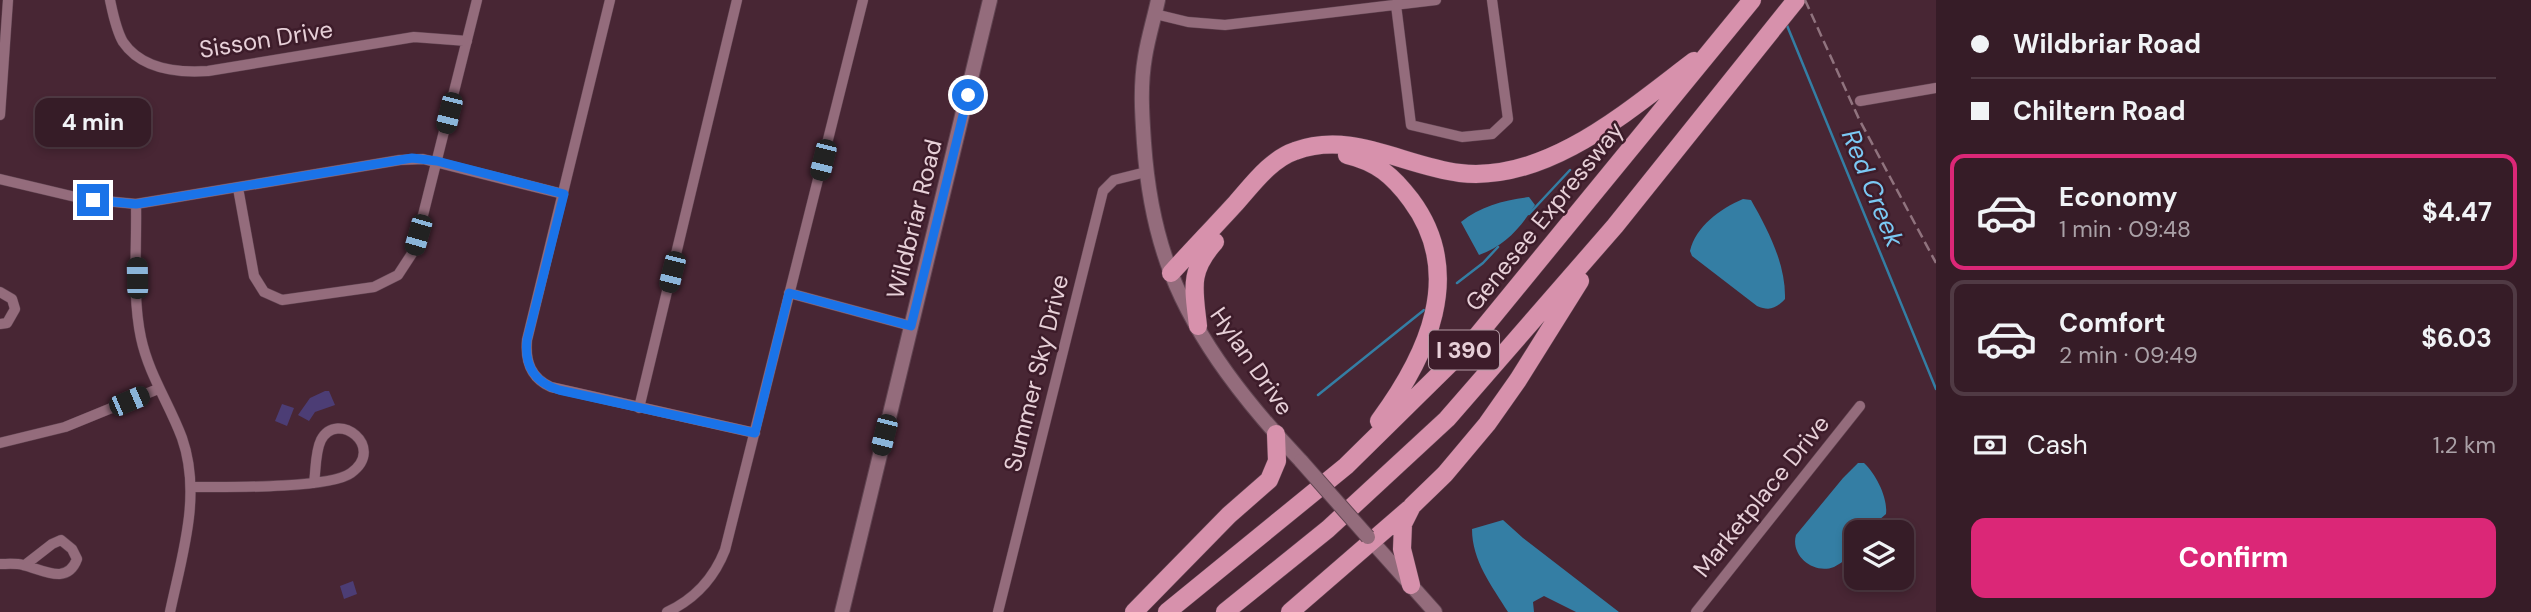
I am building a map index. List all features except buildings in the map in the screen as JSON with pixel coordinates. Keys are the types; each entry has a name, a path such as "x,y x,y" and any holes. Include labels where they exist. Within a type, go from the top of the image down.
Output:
{"highway":[{"name":"Genesee Expressway","path":"1167,612 1346,466 1472,342 1752,0"},
{"name":"I 390","path":"1225,612 1328,529 1447,419 1615,226 1796,0"},
{"path":"1171,273 1269,167 1292,151 1335,143 1370,149 1460,173 1494,173 1531,164 1569,148 1617,119 1716,44"},
{"path":"1198,326 1194,287 1196,268 1202,256 1273,176 1294,162 1328,154 1367,160 1385,170 1418,210 1429,232 1438,281 1437,305 1428,337 1403,388 1346,466"},
{"path":"1290,612 1445,474 1487,424 1518,380 1615,226"},
{"path":"1134,612 1229,515 1269,480 1277,461 1276,434"},
{"path":"1411,585 1402,549 1404,524 1412,506"}],"main road":[{"name":"Wildbriar Road","path":"842,612 990,0"},
{"name":"Hylan Drive","path":"1156,7 1145,58 1141,103 1146,172 1156,225 1171,273 1198,326 1226,370 1276,434 1436,612"}],"street":[{"path":"0,115 8,0"},
{"name":"Sisson Drive","path":"110,0 117,29 123,42 134,54 160,68 176,71 208,71 414,37 467,41"},
{"path":"238,188 256,282 269,296 291,300 374,287 398,275 413,252 477,0"},
{"path":"610,0 527,340 529,367 536,378 551,387 755,433"},
{"path":"639,408 737,0"},
{"path":"667,612 684,603 705,586 720,564 863,0"},
{"path":"1156,7 1188,22 1225,25 1436,0"},
{"path":"1396,5 1411,125 1462,137 1492,134 1508,119 1493,0"},
{"path":"1860,101 1936,88"},
{"path":"0,179 84,199 136,204 400,160 423,159 564,194"},
{"name":"Summer Sky Drive","path":"998,612 1099,201 1103,191 1114,180 1146,172"},
{"path":"136,204 138,319 145,357 183,442 191,488 184,547 170,612"},
{"path":"0,292 12,299 15,309 6,323 0,324"},
{"path":"789,293 911,326"},
{"path":"0,443 65,428 158,389"},
{"name":"Marketplace Drive","path":"1696,612 1860,406"},
{"path":"191,488 326,482 347,476 358,468 364,456 363,444 357,434 346,429 337,429 323,437 319,444 314,482"},
{"path":"0,564 25,565 58,575 70,570 77,559 72,548 61,540 25,565"}],"shaded area":[{"path":"329,391 335,405 315,412 309,421 298,415 310,398"},
{"path":"282,404 294,408 287,426 275,421"},
{"path":"353,581 357,594 344,599 340,586"}],"water":[{"path":"1529,197 1535,205 1518,228 1497,246 1479,255 1461,222 1493,205"},
{"path":"1743,199 1751,200 1769,235 1783,273 1785,299 1772,308 1757,306 1692,256 1690,251 1703,226 1710,219"},
{"path":"1858,463 1864,463 1877,480 1885,501 1886,514 1879,520 1844,520 1844,560 1826,569 1812,566 1800,556 1795,543 1796,535"},
{"path":"1503,520 1619,612 1576,612 1544,596 1533,602 1534,612 1508,612 1479,562 1472,529"}],"waterway":[{"name":"Red Creek","path":"1786,23 1936,389"},
{"path":"1529,214 1570,170"},
{"path":"1457,283 1483,263 1498,247"},
{"path":"1318,395 1424,310"}],"railway":[{"path":"1805,0 1859,119 1936,263"}],"route":[{"path":"93,200 136,204 412,158 437,161 564,194 527,340 527,359 532,373 543,384 559,390 755,433 789,293 911,326 968,95"}]}
